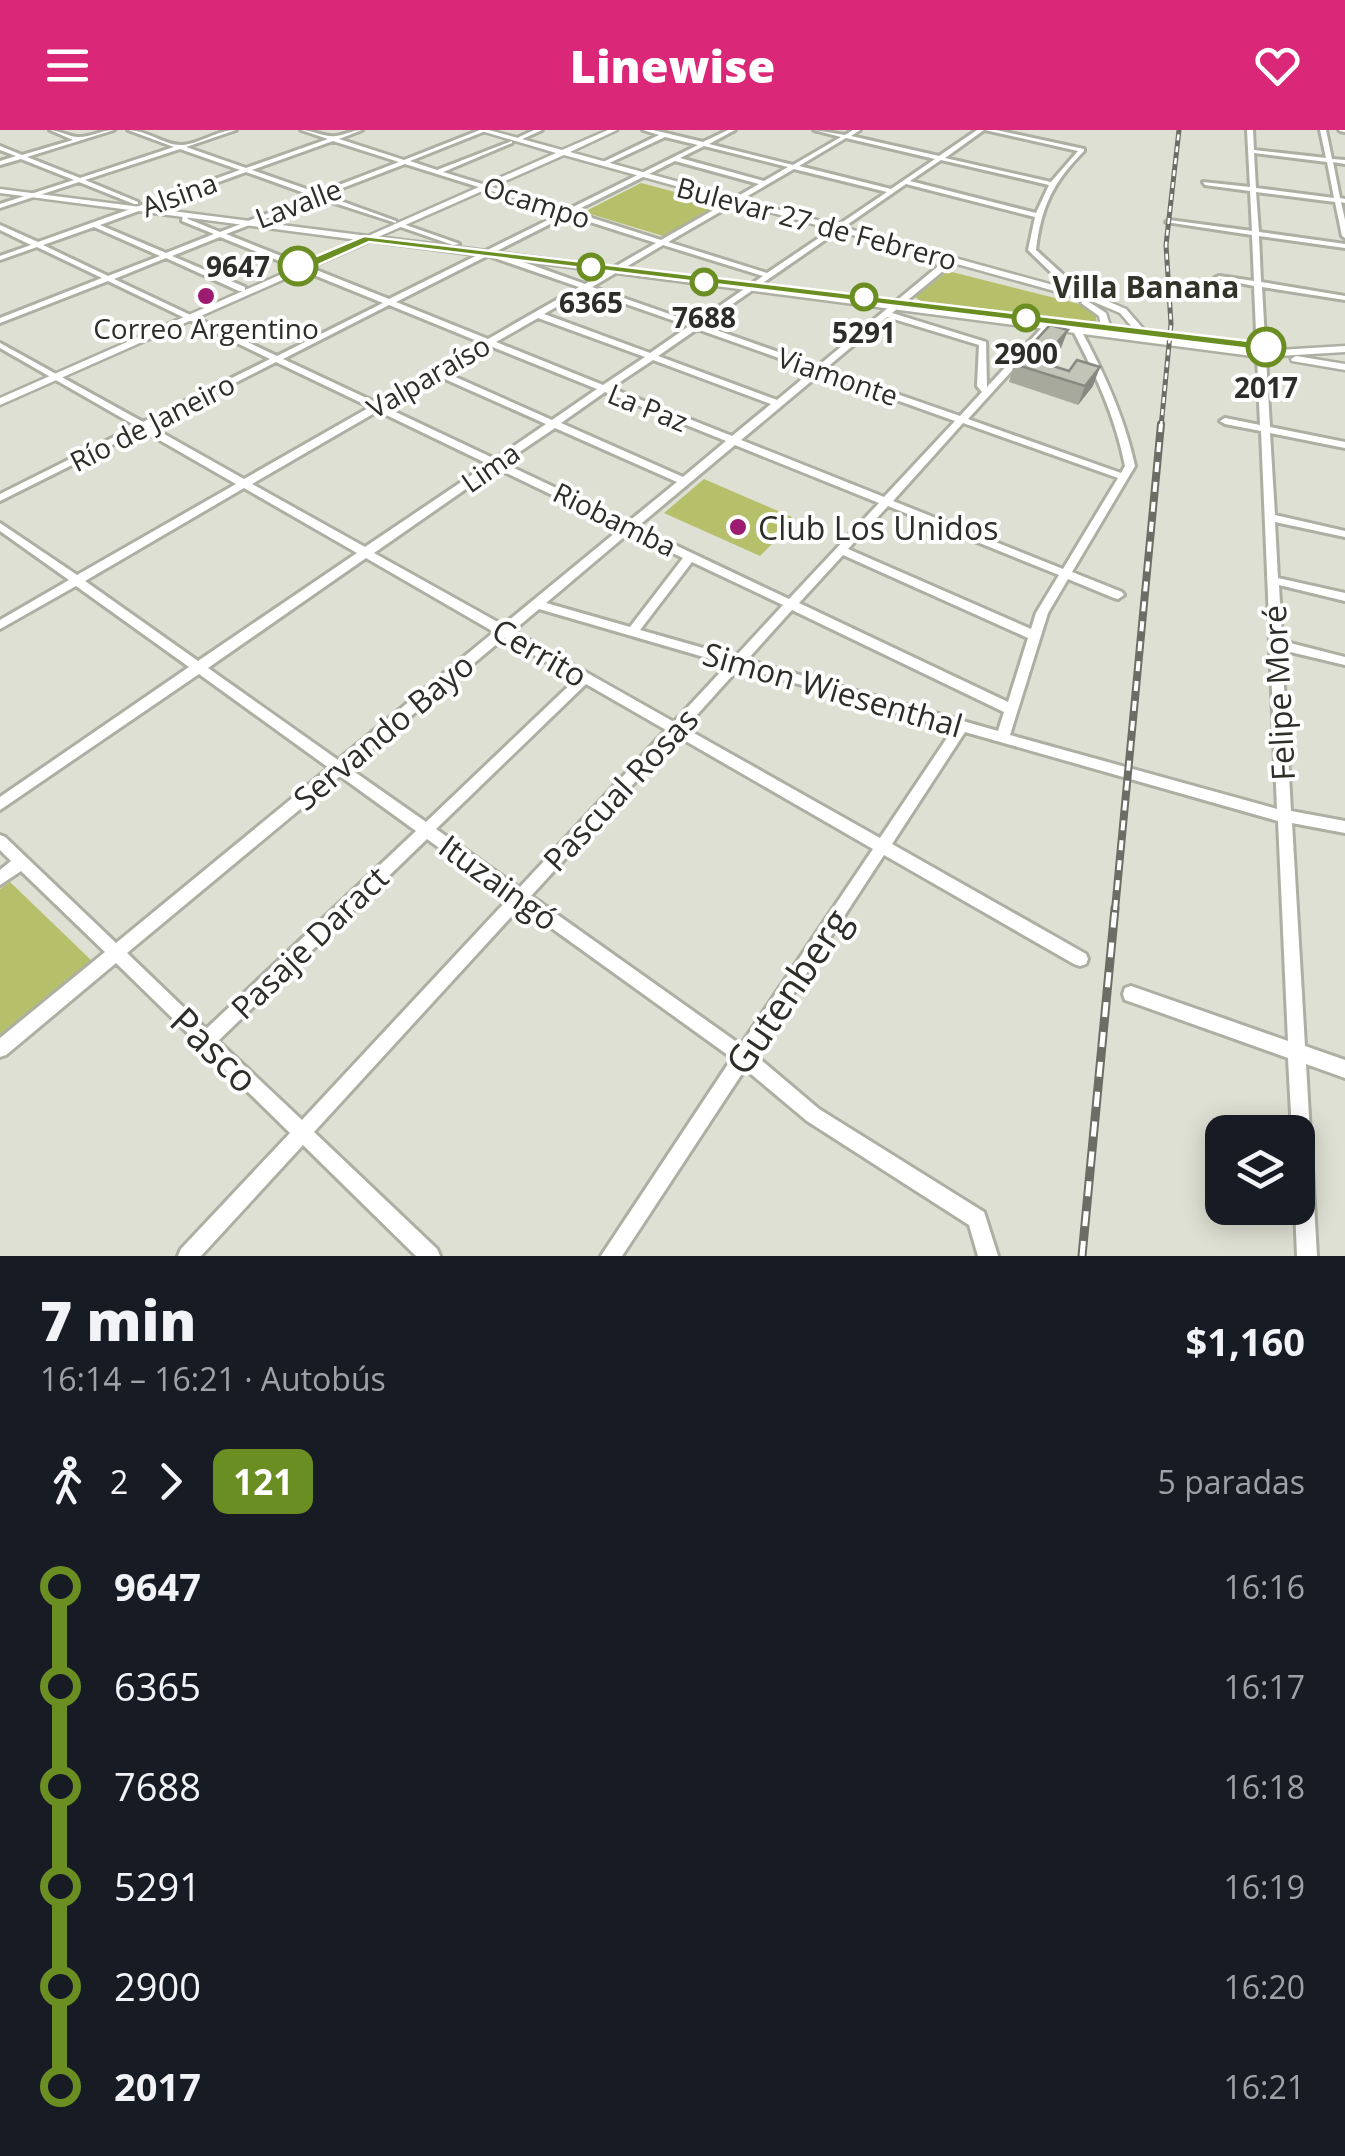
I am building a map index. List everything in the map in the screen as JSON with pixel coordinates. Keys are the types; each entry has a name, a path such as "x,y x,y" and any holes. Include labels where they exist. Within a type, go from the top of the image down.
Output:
{"main road":[{"name":"Bulevar 27 de Febrero","path":"466,130 481,131 1092,305 1103,315 1107,332"},
{"path":"0,398 604,130"},
{"path":"556,153 614,130"},
{"name":"Bulevar 27 de Febrero","path":"556,153 640,176"},
{"path":"0,188 248,223 454,244 491,253"},
{"path":"0,188 258,219 893,308 1264,351 1345,346"},
{"name":"Bulevar 27 de Febrero","path":"949,262 1066,291 1123,311 1143,334"},
{"path":"188,316 300,266"},
{"path":"1107,332 1345,364"},
{"path":"1264,351 1345,346"},
{"path":"1296,352 1345,364"}],"street":[{"path":"53,130 79,140"},
{"path":"0,163 112,130"},
{"path":"131,130 454,244"},
{"path":"0,206 233,130"},
{"name":"Ocampo","path":"304,130 769,276"},
{"name":"Alsina","path":"148,205 358,130"},
{"path":"439,172 539,130"},
{"path":"646,130 891,192"},
{"name":"Río de Janeiro","path":"0,498 732,130"},
{"path":"817,130 1052,184"},
{"name":"Valparaíso","path":"0,625 857,130"},
{"path":"984,130 1082,150 1057,172 1038,216 1032,250 1066,282 1066,291"},
{"name":"Lima","path":"0,804 984,130"},
{"name":"Felipe Moré","path":"1250,130 1307,1256"},
{"path":"1323,130 1341,201 1345,236"},
{"name":"Lavalle","path":"0,320 481,131"},
{"path":"603,164 664,134"},
{"path":"0,148 137,206"},
{"path":"1251,150 1345,162"},
{"path":"675,159 764,183"},
{"path":"904,182 1038,216"},
{"path":"1206,183 1341,201"},
{"name":"Alsina","path":"0,258 137,206"},
{"name":"La Paz","path":"186,215 184,220 1118,595"},
{"path":"1168,222 1345,246"},
{"path":"93,224 242,289"},
{"name":"Riobamba","path":"0,226 1012,710"},
{"name":"Viamonte","path":"491,253 1124,477"},
{"name":"Servando Bayo","path":"0,1048 949,262"},
{"path":"1219,278 1345,298"},
{"path":"893,308 983,344 981,386 987,392"},
{"path":"536,314 778,404"},
{"name":"Pascual Rosas","path":"188,1256 1050,325"},
{"path":"1003,738 1042,613 1130,466 1125,434 1101,372 1076,328"},
{"name":"Cerrito","path":"0,345 1080,960"},
{"path":"436,372 684,481"},
{"path":"1225,421 1345,444"},
{"path":"1269,517 1345,534"},
{"name":"Ituzaingó","path":"0,526 743,1056 813,1115 977,1219 987,1251"},
{"path":"841,550 1035,636"},
{"path":"632,632 691,555"},
{"path":"1272,580 1345,597"},
{"name":"Simon Wiesenthal","path":"536,604 736,664 1284,815"},
{"path":"1275,644 1345,661"},
{"name":"Pasaje Daract","path":"207,1040 585,678"},
{"name":"Gutenberg","path":"611,1256 962,726"},
{"path":"1284,815 1345,827"},
{"name":"Pasco","path":"0,841 430,1256"},
{"path":"0,878 22,862"},
{"path":"1131,994 1345,1069"}],"green space":[{"path":"641,183 717,206 663,236 584,212"},
{"path":"948,271 1083,305 1096,316 1097,325 922,302 915,297"},
{"name":"Club Los Unidos","path":"704,479 792,517 771,537 776,540 760,556 664,513"},
{"path":"10,882 92,961 0,1035 0,889"}],"building":[{"path":"1050,325 1068,330 1040,362 1069,371 1077,360 1100,367 1085,386 1014,364"}],"railway":[{"path":"1161,427 1171,324 1166,245 1179,130"},
{"path":"1115,910 1161,424"},
{"path":"1082,1256 1115,908"}],"bus line":[{"name":"121","path":"298,266 303,268 368,239 1266,347"}],"place":[{"name":"9647","path":"298,266"},
{"name":"6365","path":"591,267"},
{"name":"7688","path":"704,282"},
{"name":"Correo Argentino","path":"206,296"},
{"name":"5291","path":"864,297"},
{"name":"2900","path":"1026,318"},
{"name":"2017","path":"1266,347"},
{"name":"Club Los Unidos","path":"738,527"}],"district":[{"name":"Villa Banana","path":"1146,286"}]}
